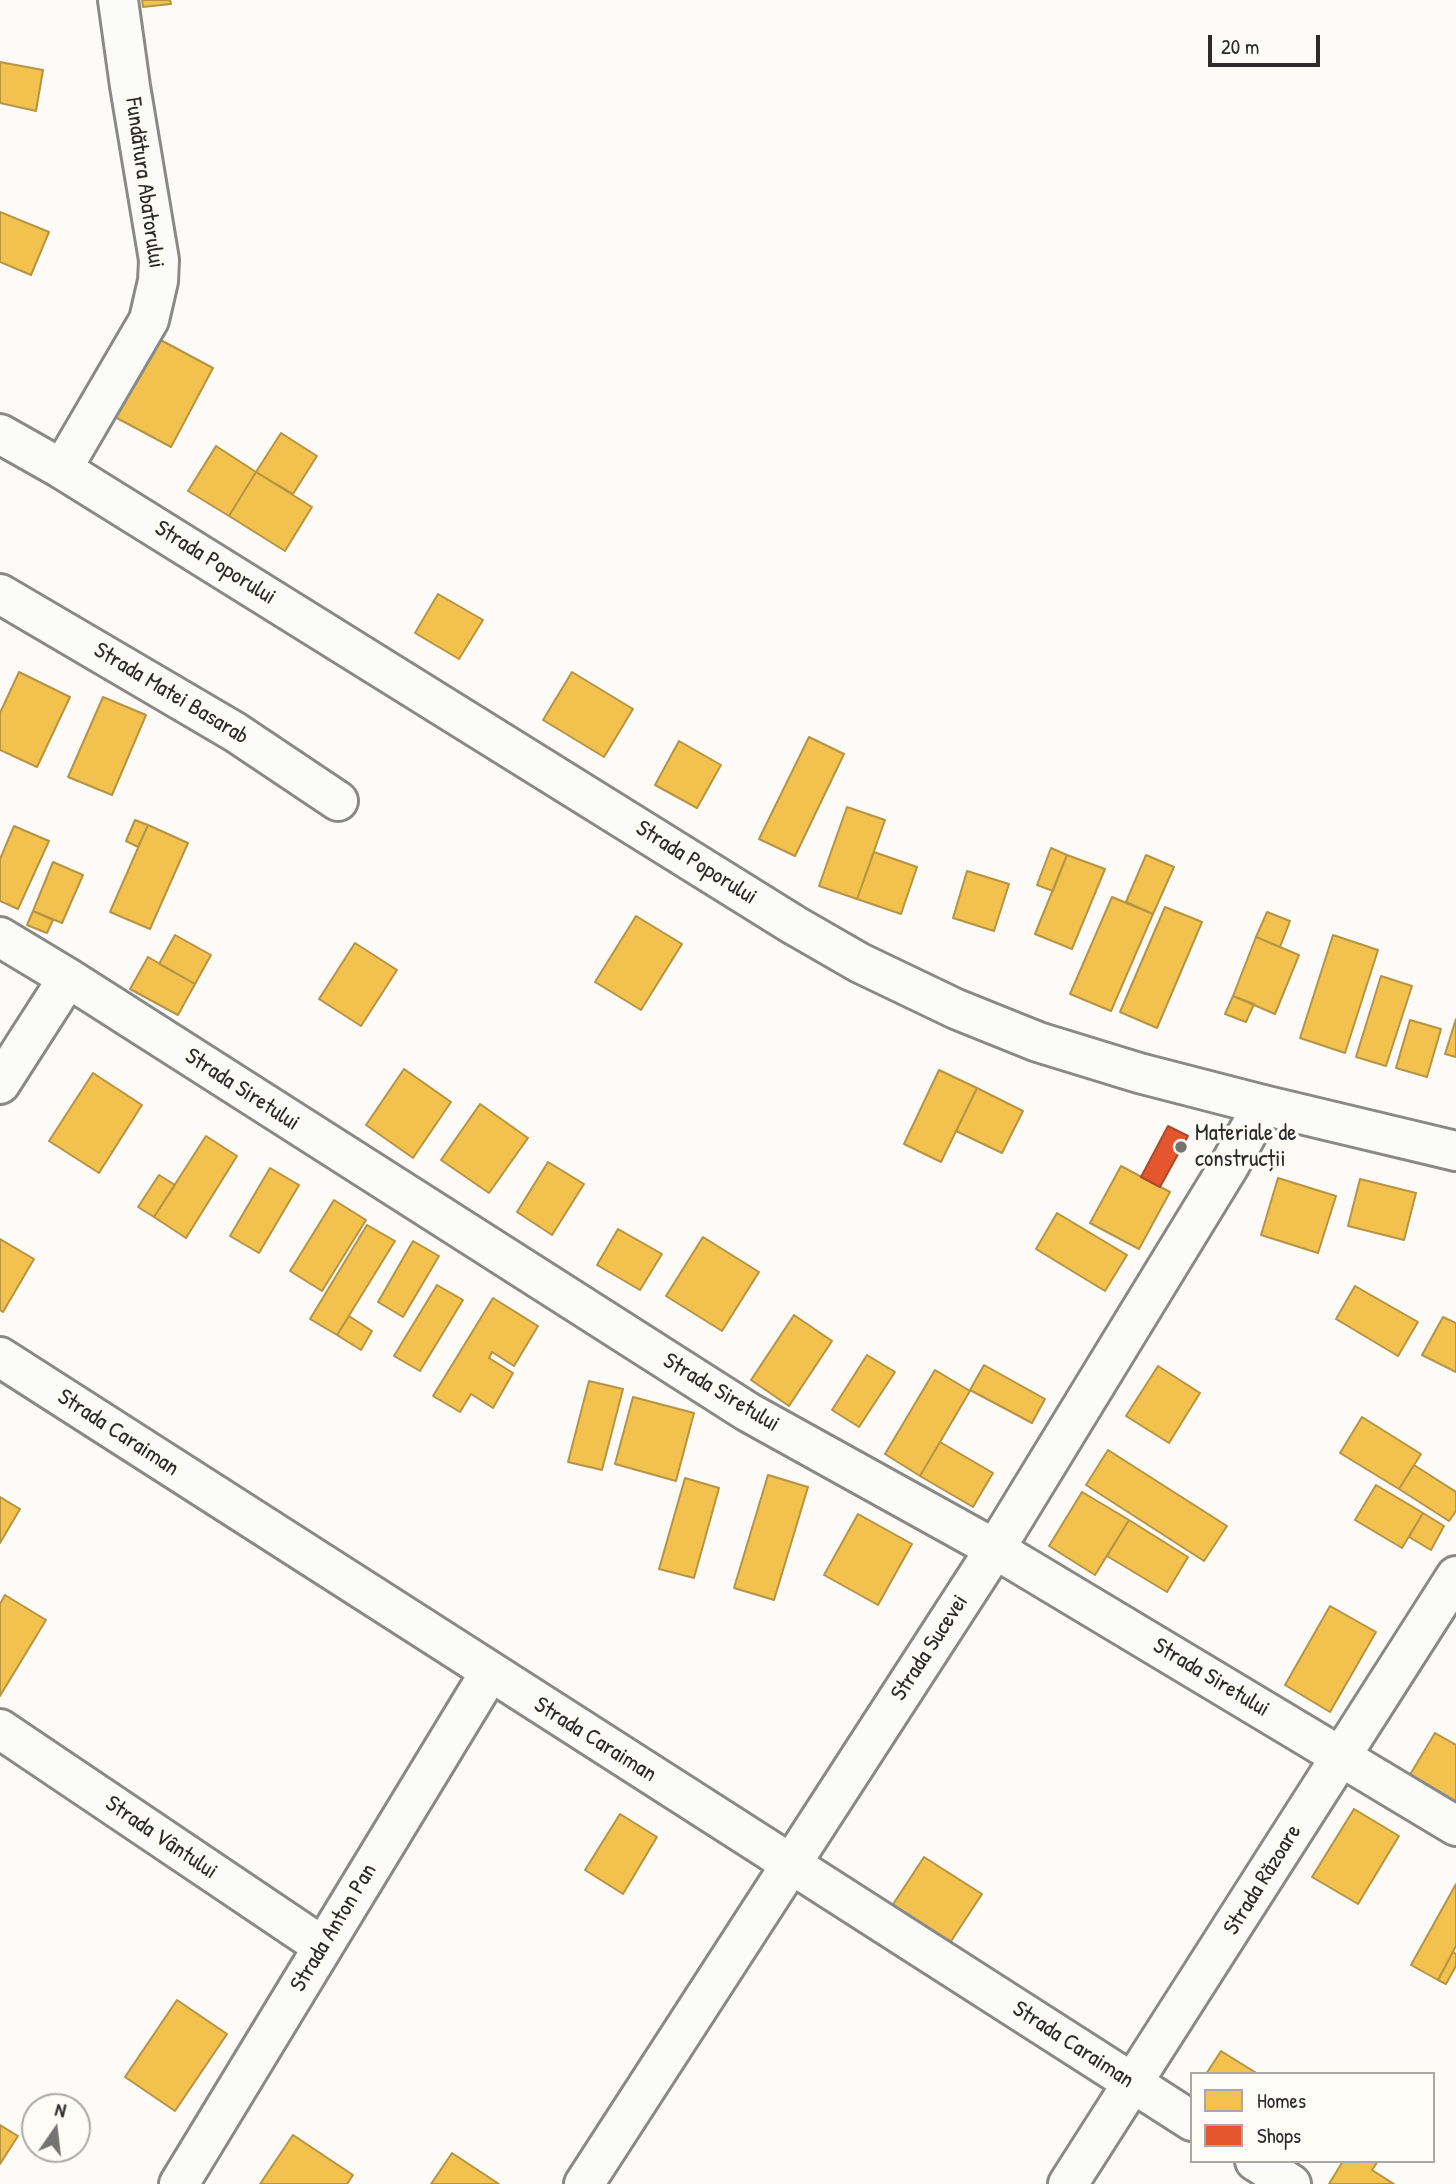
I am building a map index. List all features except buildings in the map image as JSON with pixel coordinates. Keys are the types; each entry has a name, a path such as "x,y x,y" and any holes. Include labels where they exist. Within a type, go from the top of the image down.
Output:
{"street":[{"name":"Fundătura Abatorului","path":"62,469 149,320 158,281 159,260 118,0"},
{"name":"Strada Poporului","path":"0,434 62,469 783,918 860,963 956,1009 1038,1042 1139,1073 1456,1150"},
{"name":"Strada Matei Basarab","path":"0,594 40,615 235,732 338,801"},
{"name":"Strada Siretului","path":"0,937 748,1412 995,1549 1456,1826"},
{"path":"0,1084 68,978"},
{"name":"Strada Sucevei","path":"584,2184 995,1549 1229,1166 1263,1105"},
{"name":"Strada Caraiman","path":"0,1357 1190,2120"},
{"name":"Strada Răzoare","path":"1069,2184 1456,1576"},
{"name":"Strada Anton Pan","path":"179,2184 490,1672"},
{"name":"Strada Vântului","path":"0,1729 322,1946"},
{"path":"1258,2163 1292,2184"}],"place":[{"name":"Materiale de construcții","path":"1181,1147"}]}
